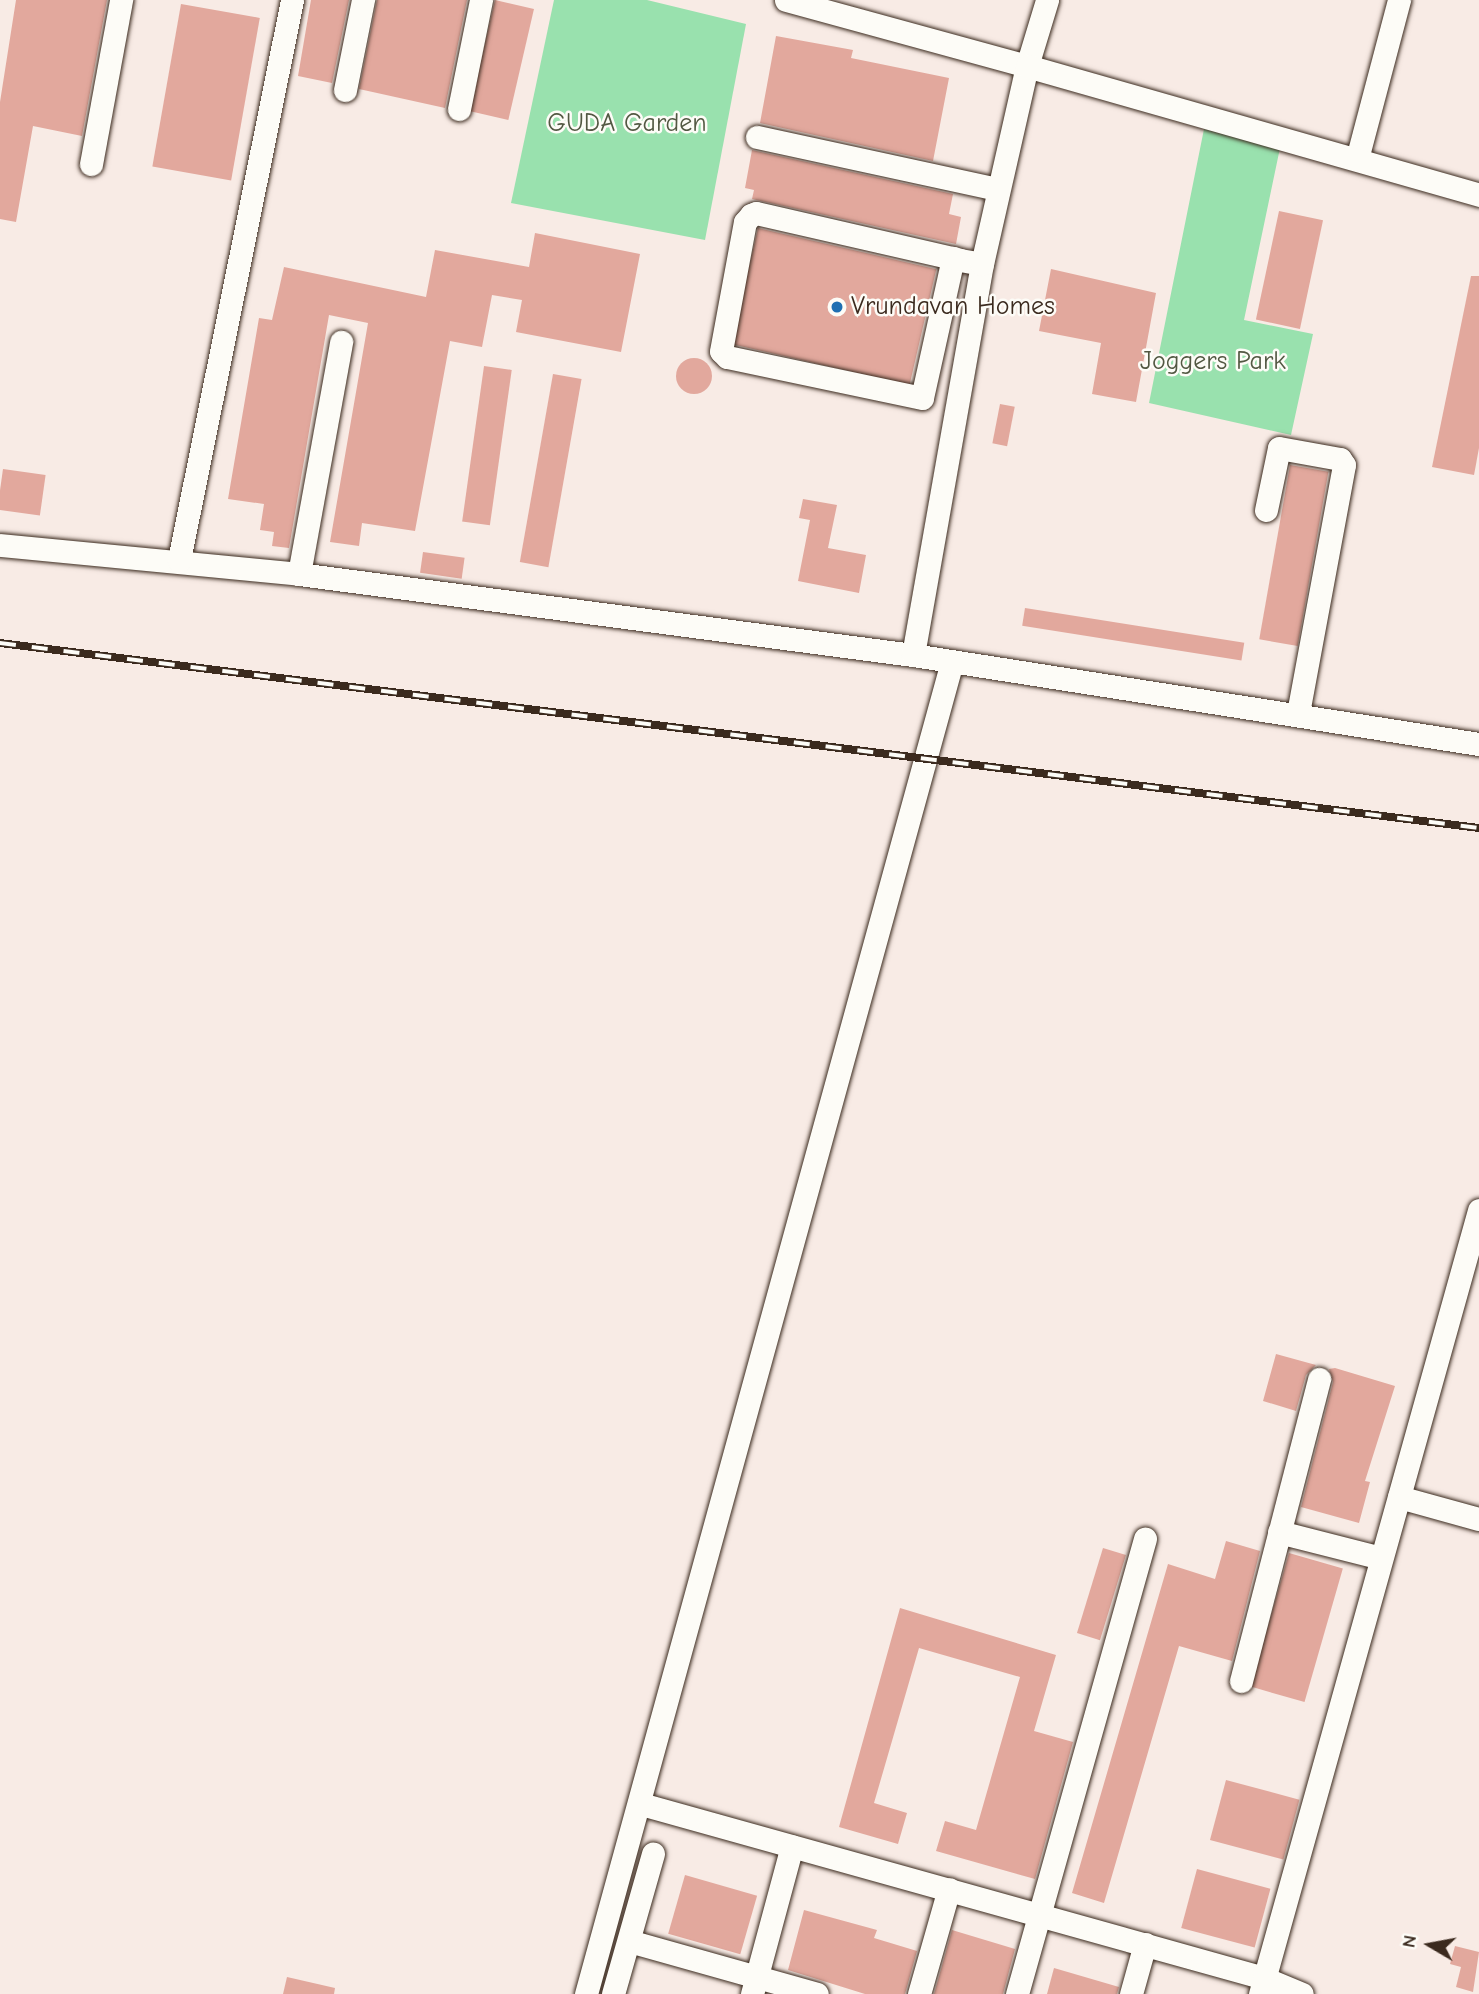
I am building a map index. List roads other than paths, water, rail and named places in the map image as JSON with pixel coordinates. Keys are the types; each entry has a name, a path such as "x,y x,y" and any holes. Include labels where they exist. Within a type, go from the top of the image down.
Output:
{"street":[{"path":"91,164 121,0"},
{"path":"179,560 292,0"},
{"path":"345,90 363,0"},
{"path":"459,109 481,0"},
{"path":"786,0 1479,195"},
{"path":"913,655 997,189 1027,66 1047,0"},
{"path":"1357,159 1399,0"},
{"path":"757,137 997,189"},
{"path":"953,258 927,393 916,398 727,357 720,345 751,215 982,264"},
{"path":"299,574 341,342"},
{"path":"931,371 962,377"},
{"path":"1266,510 1279,448 1340,458 1344,464 1298,714"},
{"path":"0,545 179,560 299,574 913,655 1479,744"},
{"path":"586,1994 641,1804 952,662"},
{"path":"1262,1986 1479,1210"},
{"path":"1241,1681 1320,1379"},
{"path":"1399,1497 1479,1519"},
{"path":"1279,1532 1381,1558"},
{"path":"1017,1994 1145,1539"},
{"path":"641,1804 1145,1944 1262,1986 1302,1994"},
{"path":"755,1985 792,1846"},
{"path":"613,1994 653,1854"},
{"path":"919,1994 949,1889"},
{"path":"629,1941 755,1985 817,1994"},
{"path":"1131,1994 1145,1944"}],"railway":[{"path":"0,643 1479,828"}],"place":[{"name":"Vrundavan Homes","path":"837,307"}],"park label":[{"name":"GUDA Garden","path":"627,124"},
{"name":"Joggers Park","path":"1213,362"}]}
